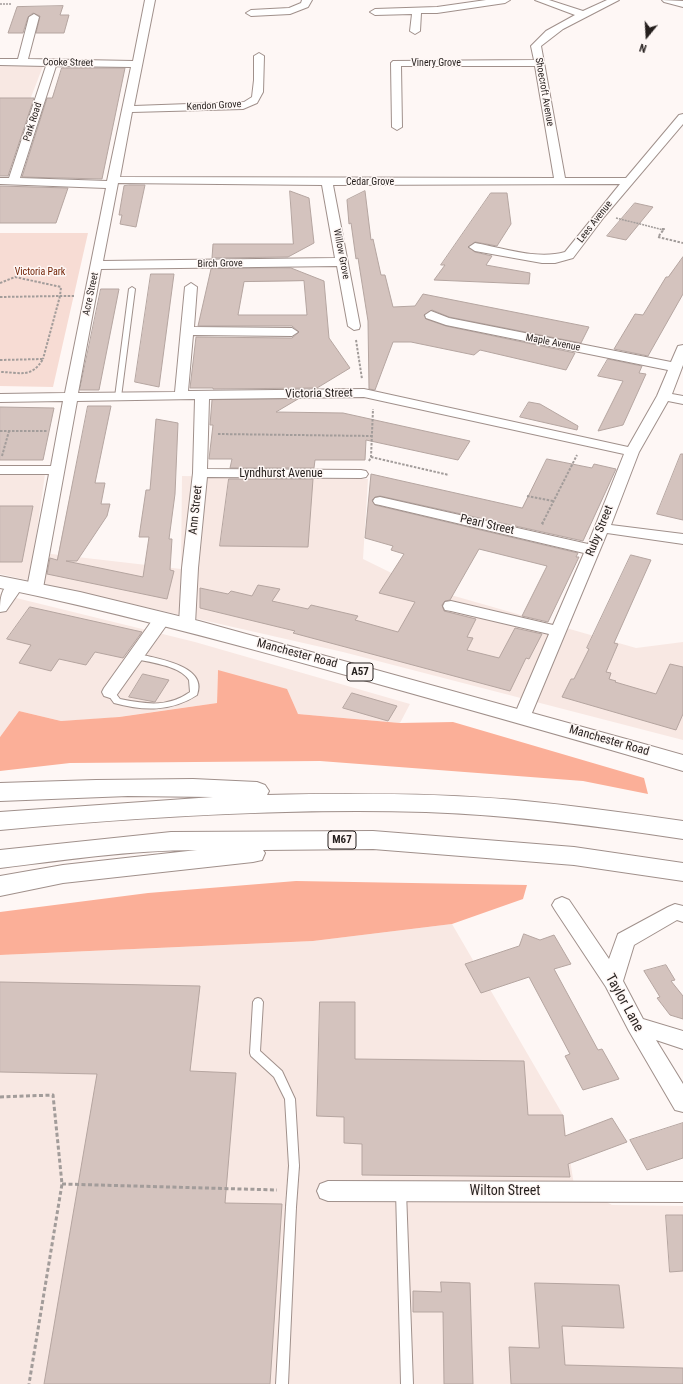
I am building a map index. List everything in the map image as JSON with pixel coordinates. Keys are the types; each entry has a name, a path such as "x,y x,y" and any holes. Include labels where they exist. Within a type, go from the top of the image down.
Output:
{"main road":[{"name":"Manchester Road","path":"17,585 187,624 523,716 683,762"},
{"path":"0,792 79,788 223,788 410,803 481,806 636,822 683,830"},
{"path":"0,821 114,810 242,803 410,803"},
{"name":"M67","path":"0,886 63,874 373,840"},
{"name":"M67","path":"0,859 72,850 171,841 373,840 574,856 683,872"}],"street":[{"name":"Acre Street","path":"17,585 57,470 112,182 150,0"},
{"path":"251,13 290,11 305,5 307,0"},
{"path":"375,12 417,11 505,0"},
{"path":"540,0 582,14"},
{"name":"Shoecroft Avenue","path":"560,181 536,51 539,41 582,14 614,0"},
{"path":"667,0 683,4"},
{"path":"415,31 417,11"},
{"path":"22,62 34,17"},
{"name":"Kendon Grove","path":"127,110 243,106 249,104 254,101 258,94 259,56"},
{"name":"Cooke Street","path":"0,62 136,64"},
{"name":"Park Road","path":"13,182 52,63"},
{"name":"Vinery Grove","path":"397,126 396,63 539,64"},
{"name":"Lees Avenue","path":"475,247 542,259 555,259 569,255 628,181 683,117"},
{"name":"Cedar Grove","path":"0,181 628,181"},
{"name":"Willow Grove","path":"327,182 354,326"},
{"name":"Birch Grove","path":"97,265 343,262"},
{"path":"181,396 191,287"},
{"name":"Maple Avenue","path":"431,315 446,321 675,367"},
{"path":"187,332 292,332"},
{"name":"Ruby Street","path":"523,716 593,550 632,452 664,396 683,349"},
{"name":"Victoria Street","path":"0,398 369,394 632,452"},
{"name":"Ann Street","path":"187,624 190,568 200,473 202,396"},
{"path":"664,396 683,400"},
{"path":"1,464 57,470"},
{"name":"Lyndhurst Avenue","path":"200,473 361,474"},
{"name":"Pearl Street","path":"380,501 593,550"},
{"path":"601,528 683,539"},
{"path":"0,607 17,585"},
{"path":"451,606 558,631"},
{"path":"110,692 134,656 162,619"},
{"name":"Taylor Lane","path":"562,905 613,981 636,1025 683,1102"},
{"path":"613,981 625,940 675,912 683,914"},
{"path":"636,1025 683,1040"},
{"name":"Wilton Street","path":"328,1191 683,1192"}],"lane":[{"path":"118,397 132,289"},
{"path":"110,692 117,701 149,708 164,707 185,700 194,693 193,680 188,673 180,668 134,656"},
{"path":"258,1002 254,1053 278,1074 290,1099 294,1166 282,1384"},
{"path":"401,1191 407,1384"}],"path":[{"path":"0,4 12,4"},
{"path":"600,215 664,229 658,237 683,243"},
{"path":"0,284 16,277 61,287 60,296 43,359 38,369 26,375 11,371 0,372"},
{"path":"0,296 60,296"},
{"path":"354,326 369,394 372,436 371,457 361,474"},
{"path":"0,360 43,359"},
{"path":"0,431 64,431"},
{"path":"1,464 9,431"},
{"path":"201,434 372,436"},
{"path":"535,537 584,441"},
{"path":"371,457 449,475"},
{"path":"527,496 553,502"},
{"path":"0,1097 53,1094 62,1184 29,1384"},
{"path":"62,1184 281,1190"}],"shaded area":[{"path":"0,65 43,66 18,131 0,131"},
{"path":"0,474 45,474 34,552 181,569 182,476 368,479 363,559 416,585 636,648 683,642 683,740 343,652 0,574"},
{"path":"0,594 195,642 410,704 400,723 298,714 218,670 217,703 111,718 61,721 19,711 0,737"},
{"path":"218,670 287,689 298,714 400,723 453,722 644,778 648,794 583,781 320,761 70,763 0,771 0,737 19,711 61,721 119,717 217,703"},
{"path":"296,881 527,885 523,899 452,924 313,941 0,955 0,912 148,893"},
{"path":"452,924 563,1115 574,1185 612,1205 683,1206 683,1384 0,1384 0,955 313,941"}],"green space":[{"name":"Victoria Park","path":"0,233 88,233 53,387 0,386"}],"building":[{"path":"63,6 60,15 69,15 64,33 36,33 40,16 33,13 28,17 23,33 8,33 17,7"},
{"path":"62,68 125,68 102,179 22,177 47,98 52,98"},
{"path":"0,98 34,98 8,176 0,176"},
{"path":"145,185 136,227 120,224 122,215 119,215 124,186"},
{"path":"0,186 68,188 56,223 0,223"},
{"path":"290,191 309,198 314,243 288,257 212,258 213,244 293,244"},
{"path":"365,191 371,240 373,239 381,275 385,275 393,307 415,306 423,294 589,327 581,343 449,317 432,310 424,315 426,319 446,326 575,353 566,370 480,350 474,355 411,342 393,342 375,390 369,389 368,321 358,258 356,259 351,223 349,224 347,200"},
{"path":"491,193 507,193 511,224 497,246 475,242 468,247 475,252 492,256 486,265 530,273 529,284 434,280 445,265 441,265"},
{"path":"635,203 653,207 626,240 607,236"},
{"path":"683,257 683,294 648,356 614,349 635,314 643,315 666,277 668,277"},
{"path":"291,268 324,281 329,338 350,368 317,388 190,388 196,337 292,338 299,332 292,326 198,326 211,269","holes":["304,281 307,315 238,315 244,282"]},
{"path":"151,274 174,274 159,387 135,382"},
{"path":"101,289 119,289 99,390 80,390"},
{"path":"608,359 642,366 639,373 646,374 623,425 598,431 623,381 598,376"},
{"path":"298,399 276,412 343,413 470,441 458,460 366,440 365,460 315,460 314,468 230,468 232,459 209,459 213,425 210,425 212,400"},
{"path":"529,402 540,404 578,426 577,430 520,417"},
{"path":"88,406 111,406 95,483 105,483 101,504 110,504 107,516 77,561 66,561 143,577 149,537 139,537 146,490 150,490 156,419 178,423 175,494 169,539 172,539 170,570 174,571 167,599 47,574 50,558 57,560"},
{"path":"0,407 54,408 43,460 0,460"},
{"path":"681,454 683,454 683,520 657,514"},
{"path":"547,459 592,468 594,464 616,469 583,541 380,496 375,497 372,500 375,505 578,553 576,557 579,557 548,622 522,616 547,566 479,549 450,600 445,601 442,605 444,611 476,619 467,637 473,638 467,650 499,658 515,628 542,634 529,659 526,658 510,691 293,633 295,631 200,608 200,588 228,594 231,591 252,596 258,585 280,589 272,601 308,609 311,605 358,616 355,620 398,632 415,602 379,593 404,554 391,550 393,546 365,538 371,474 522,508"},
{"path":"229,479 313,479 308,547 220,546"},
{"path":"0,506 33,506 22,562 0,562"},
{"path":"631,555 651,560 614,643 618,644 606,672 611,673 609,679 616,681 615,682 656,694 670,664 683,667 683,714 676,730 562,697 571,679 574,679 589,649 587,648"},
{"path":"30,607 142,632 123,658 95,652 86,665 59,659 51,671 19,663 31,645 7,639"},
{"path":"143,674 169,680 155,702 129,697"},
{"path":"352,693 397,706 388,721 343,708"},
{"path":"524,934 540,940 554,935 571,964 554,969 598,1050 602,1049 619,1079 583,1090 565,1056 570,1054 529,977 481,993 465,964 519,946"},
{"path":"666,965 675,980 671,981 683,996 683,1019 670,1015 657,998 660,997 644,971"},
{"path":"0,982 200,986 190,1071 236,1073 225,1203 282,1204 270,1384 44,1384 97,1074 0,1072"},
{"path":"320,1002 355,1002 355,1059 524,1061 528,1115 563,1115 565,1136 612,1118 627,1142 568,1164 570,1177 362,1175 362,1144 344,1143 344,1117 317,1116"},
{"path":"683,1123 683,1158 647,1170 630,1140"},
{"path":"666,1215 683,1215 683,1271 670,1272"},
{"path":"441,1282 470,1283 473,1384 444,1384 443,1312 413,1312 413,1291 441,1292"},
{"path":"535,1283 619,1285 624,1328 562,1326 565,1365 683,1368 683,1384 511,1384 509,1347 539,1348"}]}
